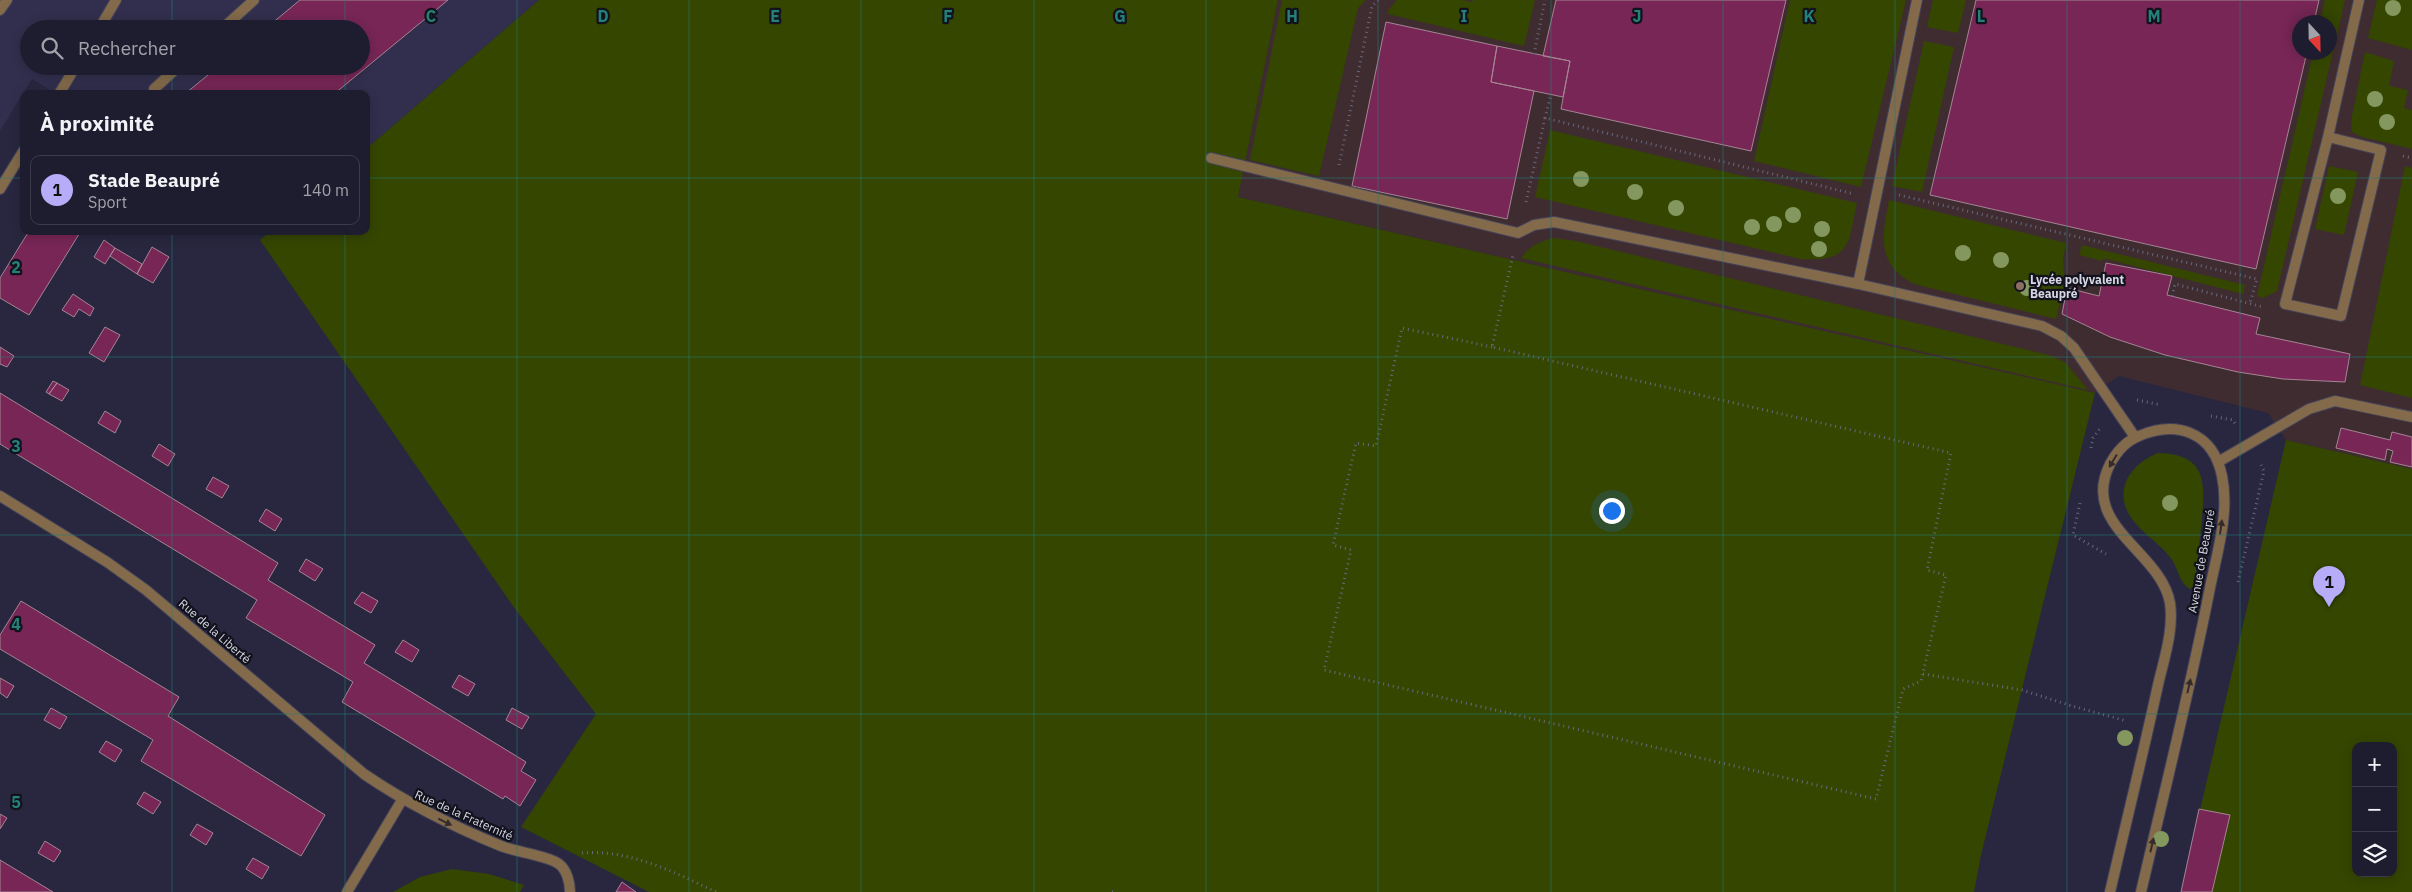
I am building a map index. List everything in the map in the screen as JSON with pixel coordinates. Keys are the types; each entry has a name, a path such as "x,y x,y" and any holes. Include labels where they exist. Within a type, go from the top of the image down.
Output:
{"street":[{"path":"0,10 6,0"},
{"path":"104,20 116,0"},
{"path":"232,20 254,0"},
{"path":"1858,284 1916,0"},
{"path":"2328,137 2381,150 2342,316 2285,304 2328,137 2359,0"},
{"path":"61,90 71,75"},
{"path":"154,89 169,75"},
{"path":"0,189 20,156"},
{"path":"1211,158 1518,233 1534,225 1554,222 1858,284 2042,326 2061,336 2074,348 2135,437"},
{"path":"2218,462 2309,408 2335,401 2412,417"},
{"name":"Avenue de Beaupré","path":"2110,892 2169,633 2170,603 2160,577 2112,522 2103,497 2103,483 2113,458 2135,437 2154,430 2181,429 2204,441 2218,462 2224,496 2218,547 2199,645 2141,892"},
{"name":"Rue de la Liberté","path":"0,496 107,562 146,590 364,774 402,800"},
{"name":"Rue de la Fraternité","path":"347,892 402,800 459,829 500,846 560,864 566,873 570,892"}],"path":[{"path":"1334,188 1372,6 1378,0"},
{"path":"1534,54 1545,0"},
{"path":"1492,347 1551,94"},
{"path":"1545,118 1858,195 1893,193 2257,279 2250,303"},
{"path":"2172,296 2175,284 2270,309 2285,304"},
{"path":"1402,328 1492,347 1952,453 1927,570 1946,575 1921,681 1903,689 1876,799 1324,670 1351,550 1333,545 1356,443 1376,446 1402,328"},
{"path":"2089,457 2093,438 2115,407 2134,399 2170,407"},
{"path":"2206,415 2233,420 2250,444 2264,471 2237,587"},
{"path":"2081,496 2073,535 2106,554"},
{"path":"1923,674 2022,690 2072,706 2149,726"},
{"path":"580,854 600,852 660,866 716,892"}],"shaded area":[{"path":"0,0 539,0 370,146 370,90 50,90 32,79 25,90 20,90 20,98 0,131"},
{"name":"Lycée polyvalent Beaupré","path":"1278,0 2412,0 2412,469 2286,440 2268,413 2119,376 2095,393 1238,197"}],"green space":[{"path":"539,0 1278,0 1238,197 2095,393 1981,855 1974,892 649,892 521,827 596,714 513,606 260,240 266,235 370,235 370,146"},
{"path":"1282,0 1366,0 1358,8 1319,176 1250,160"},
{"path":"1397,0 1462,0 1472,2 1473,0 1535,0 1524,46 1388,14 1389,9"},
{"path":"1790,0 1906,0 1861,187 1754,161"},
{"path":"1933,0 1966,0 1958,33 1927,27"},
{"path":"2325,0 2345,0 2337,34 2337,15 2322,15"},
{"path":"2377,0 2412,0 2412,50 2368,38"},
{"path":"1924,41 1954,47 1922,192 1892,186"},
{"path":"2365,52 2394,61 2389,86 2408,90 2404,108 2412,110 2412,149 2362,137 2352,132 2351,121"},
{"path":"2311,60 2331,60 2277,291 2263,298 2257,296"},
{"path":"1550,130 1857,203 1849,240 1838,254 1817,259 1801,259 1535,197"},
{"path":"2329,166 2358,172 2344,235 2315,229"},
{"path":"2405,166 2412,168 2412,398 2360,385"},
{"path":"1889,200 2066,243 2063,260 2065,283 2056,319 1914,284 1902,276 1893,268 1885,248 1885,226"},
{"path":"1553,238 1576,241 2049,355 2066,363 2088,390 1521,258 1535,245"},
{"path":"2082,245 2245,285 2243,294 2103,258 2102,261 2079,255"},
{"path":"2286,440 2412,469 2412,892 2181,892"},
{"path":"2158,453 2187,459 2196,466 2203,486 2195,584 2190,589 2183,583 2170,557 2141,529 2126,509 2124,489 2132,471 2139,464"},
{"path":"452,869 489,874 524,885 520,892 393,892 420,877"}],"building":[{"path":"300,0 448,0 370,64 370,20 276,20"},
{"path":"1556,0 1786,0 1751,151 1561,109 1570,61 1543,56"},
{"path":"1976,0 2319,0 2316,15 2292,15 2292,60 2305,60 2256,269 1930,195"},
{"path":"1386,22 1497,46 1491,82 1534,91 1507,219 1352,186"},
{"path":"1497,46 1570,61 1563,97 1491,82"},
{"path":"208,75 357,75 339,90 190,90"},
{"path":"27,235 79,235 29,315 0,298 0,278"},
{"path":"104,240 115,248 105,264 94,257"},
{"path":"152,247 169,257 153,283 137,274"},
{"path":"115,248 142,264 137,274 110,256"},
{"path":"2106,263 2172,276 2167,295 2260,318 2256,334 2350,354 2345,382 2283,379 2238,372 2165,355 2110,337 2062,314 2067,288 2099,296"},
{"path":"73,294 94,308 90,316 79,309 74,317 62,310"},
{"path":"105,327 120,335 104,362 89,353"},
{"path":"0,347 14,356 7,367 0,364"},
{"path":"53,381 57,383 49,394 46,392"},
{"path":"57,383 69,390 62,401 49,394"},
{"path":"0,393 278,563 268,580 375,645 364,663 526,762 521,771 536,780 520,806 505,796 503,799 342,702 353,682 246,618 257,600 0,444"},
{"path":"105,411 121,421 115,433 98,423"},
{"path":"2341,428 2390,440 2392,432 2412,437 2412,467 2390,462 2393,451 2387,449 2385,460 2336,448"},
{"path":"159,444 175,454 168,466 152,456"},
{"path":"213,477 229,486 222,498 206,489"},
{"path":"266,509 282,519 275,531 259,521"},
{"path":"306,559 323,569 315,581 299,571"},
{"path":"362,592 378,601 371,613 354,603"},
{"path":"21,601 179,697 168,716 325,815 301,856 141,761 153,740 0,649 0,635"},
{"path":"403,640 419,650 412,662 395,652"},
{"path":"459,675 475,684 468,696 452,687"},
{"path":"0,678 14,686 7,698 0,693"},
{"path":"51,708 67,717 60,729 44,720"},
{"path":"512,708 529,717 522,729 506,720"},
{"path":"106,741 122,750 115,762 99,752"},
{"path":"144,792 161,802 153,814 137,804"},
{"path":"2199,809 2230,815 2212,892 2181,892"},
{"path":"0,814 7,818 0,829"},
{"path":"197,824 213,833 206,845 190,835"},
{"path":"45,841 61,851 54,862 38,853"},
{"path":"253,858 269,867 262,879 246,869"},
{"path":"0,860 53,892 0,892"},
{"path":"622,882 636,892 616,892"}],"place":[{"name":"Lycée polyvalent Beaupré","path":"2020,286"},
{"name":"Stade Beaupré","path":"2329,607"}]}
